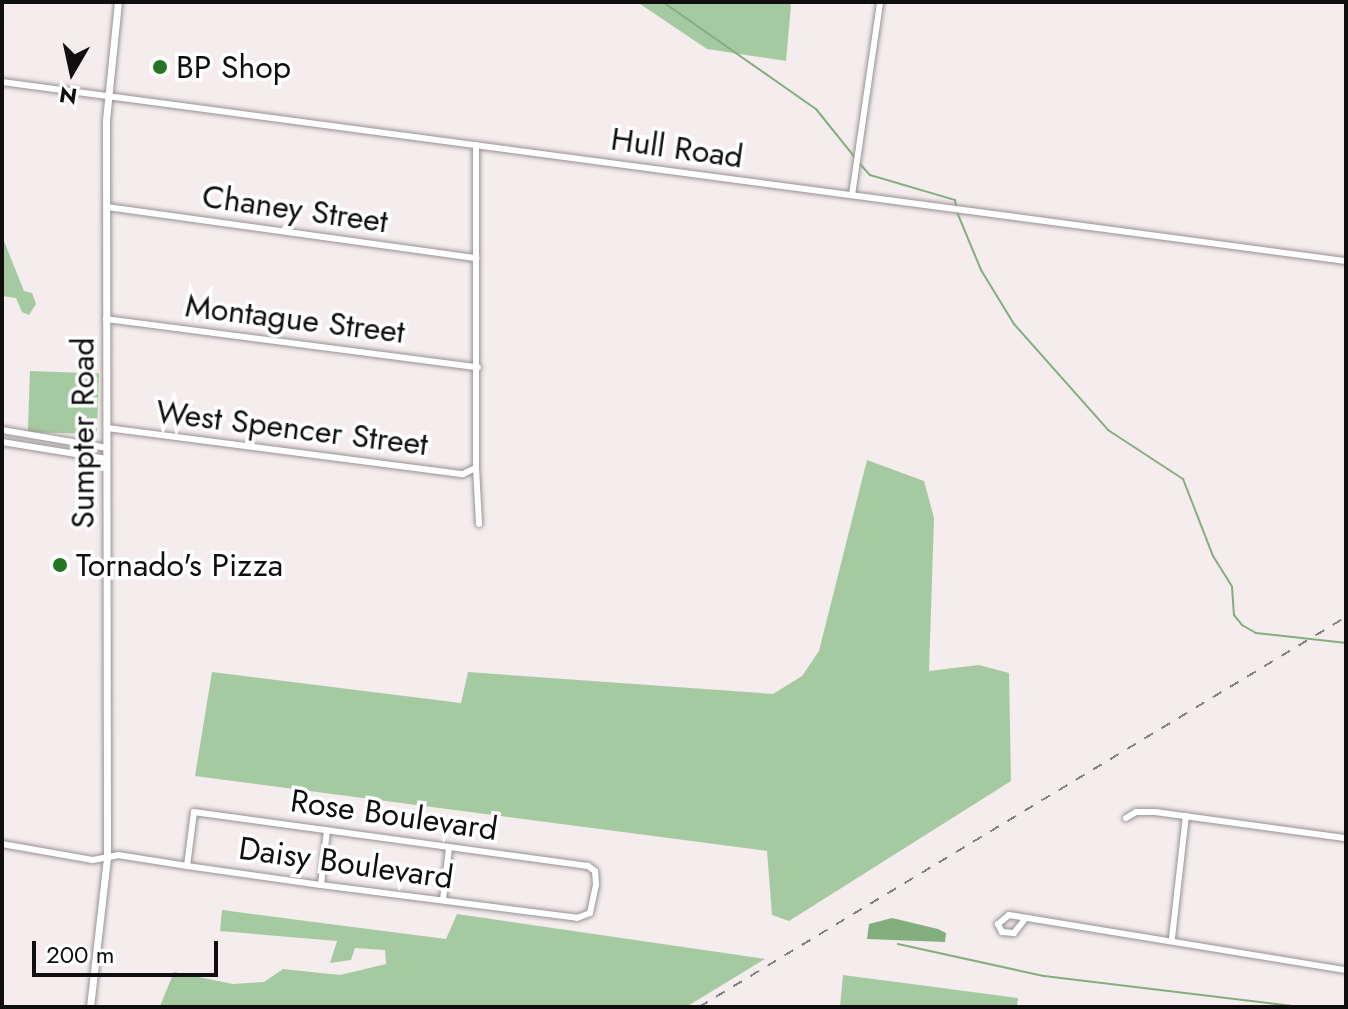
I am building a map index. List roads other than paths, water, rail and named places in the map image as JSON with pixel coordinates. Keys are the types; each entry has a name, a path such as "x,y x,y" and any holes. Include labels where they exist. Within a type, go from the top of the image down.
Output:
{"street":[{"name":"Sumpter Road","path":"90,1007 107,858 107,95 118,2"},
{"path":"852,195 880,2"},
{"name":"Hull Road","path":"2,82 1346,261"},
{"path":"476,145 478,367 473,470 479,524"},
{"name":"Chaney Street","path":"107,207 476,258"},
{"name":"Montague Street","path":"106,319 478,367"},
{"name":"West Spencer Street","path":"107,428 473,470"},
{"path":"2,430 34,439 107,448"},
{"path":"2,442 107,459"},
{"name":"Rose Boulevard","path":"187,866 194,812 588,866 595,871 593,903 590,913 579,917"},
{"path":"1126,818 1136,812 1186,816 1346,838"},
{"path":"1172,938 1186,816"},
{"path":"321,885 327,830"},
{"name":"Daisy Boulevard","path":"2,844 107,858 118,855 321,885 579,917"},
{"path":"443,900 449,847"},
{"path":"1025,919 1172,938 1236,955 1346,970"}],"waterway":[{"path":"663,2 816,109 856,159"},
{"path":"860,164 870,175 955,200 956,206"},
{"path":"957,212 981,270 1014,324 1108,430 1183,479 1213,556 1232,587 1234,615 1242,625 1256,633 1346,643"},
{"path":"898,944 1044,976 1302,1007"}],"railway":[{"path":"699,1007 1346,617"}],"place":[{"name":"BP Shop","path":"160,67"},
{"name":"Tornado's Pizza","path":"60,565"}]}
